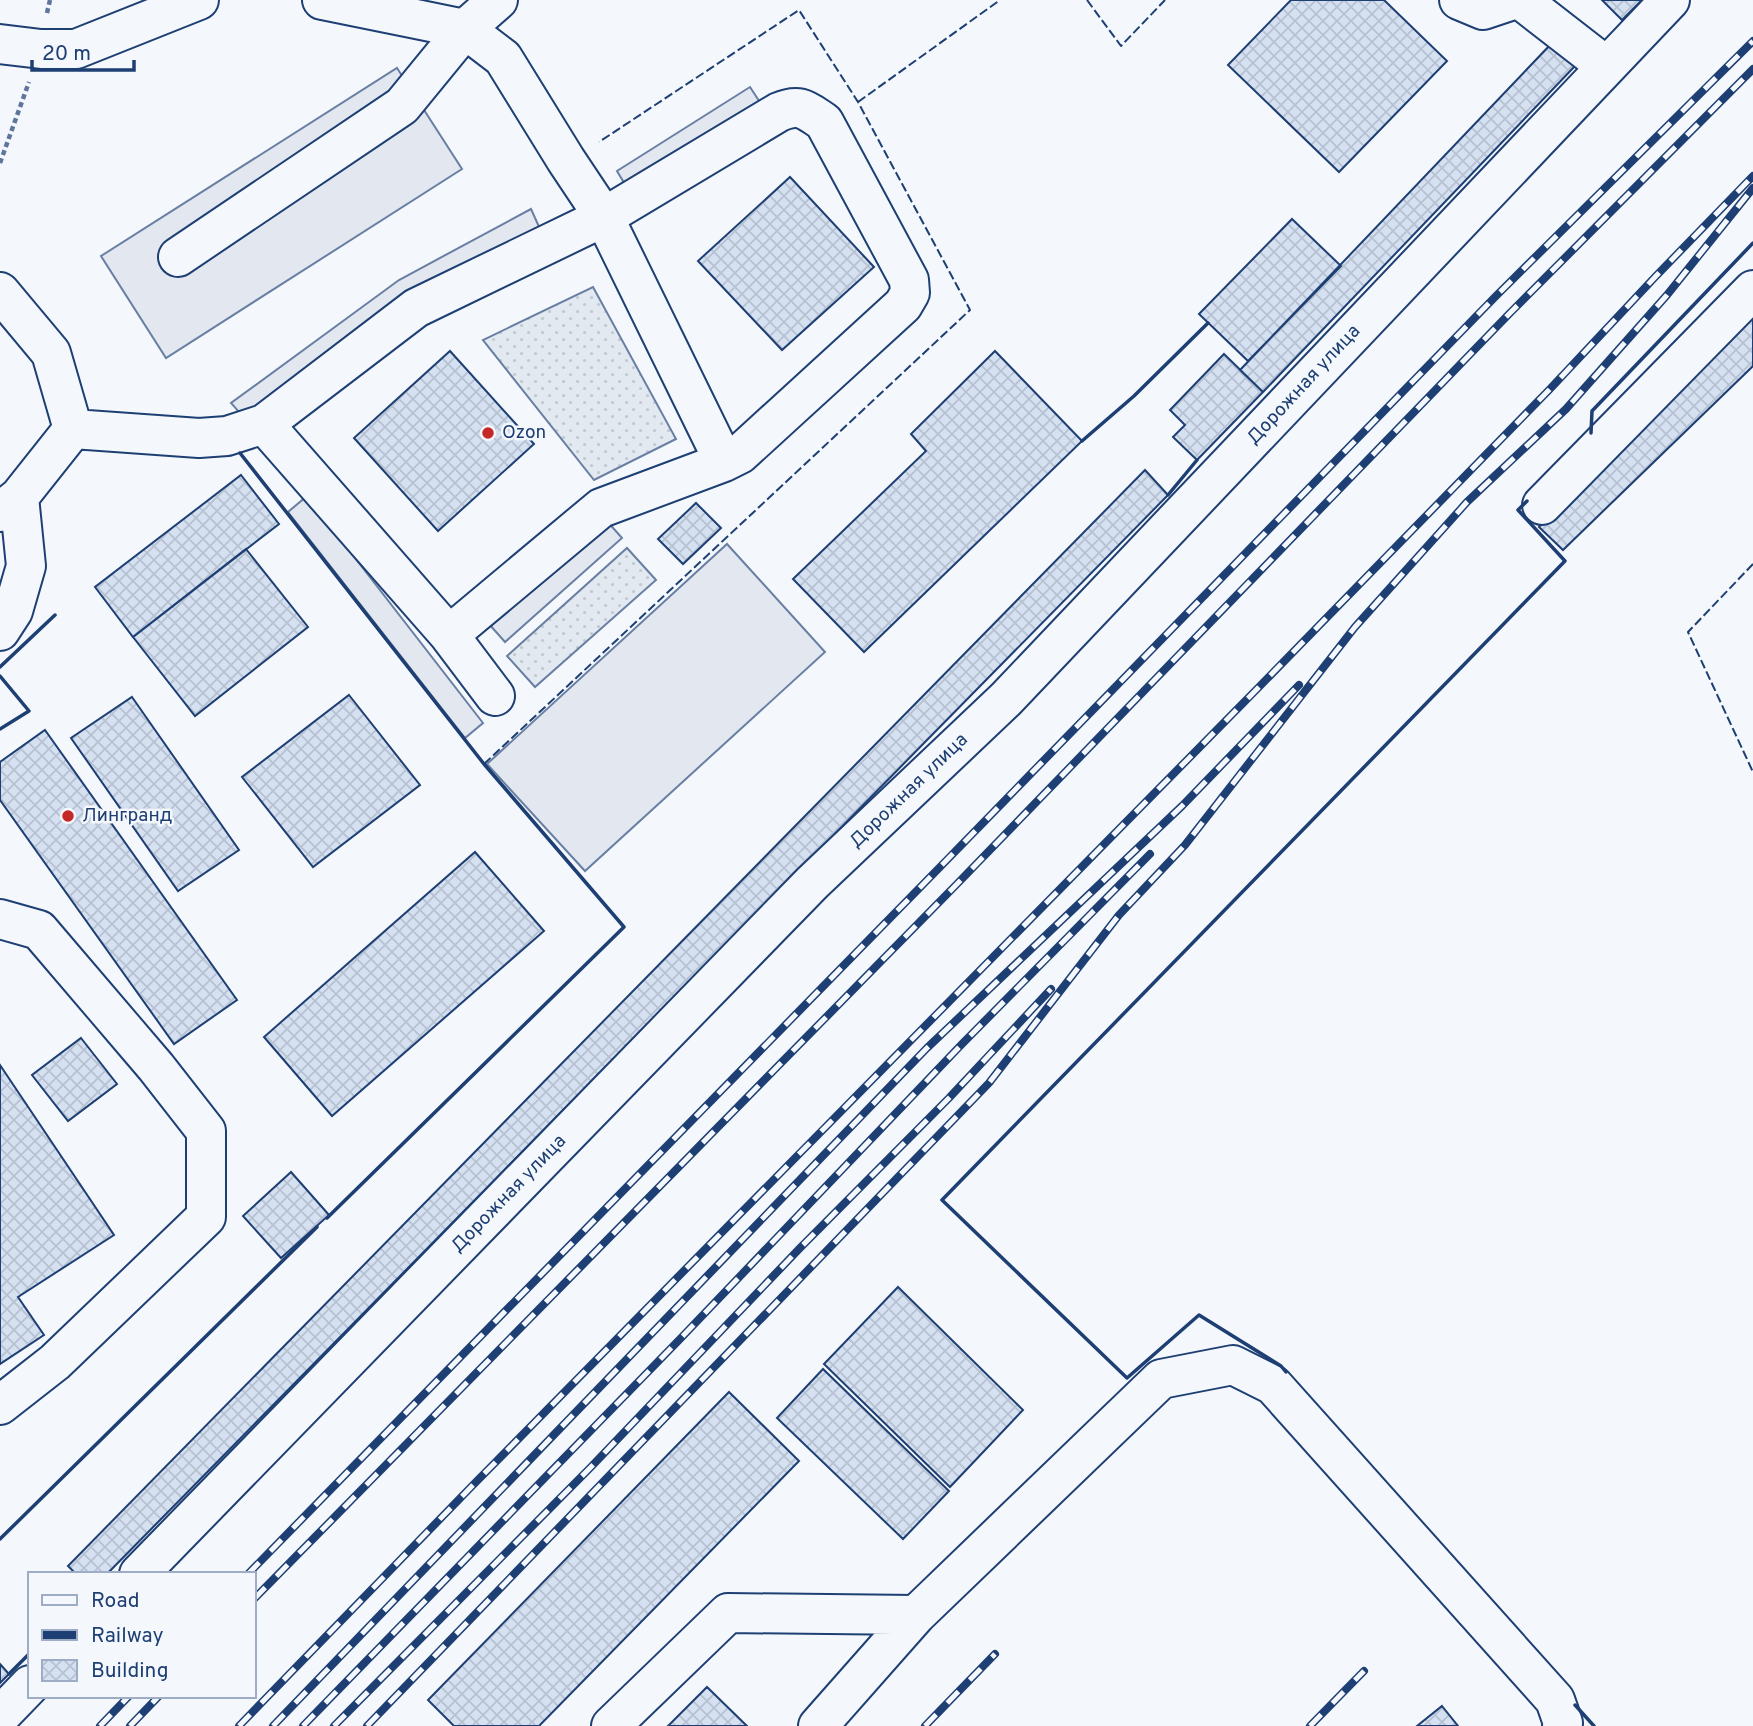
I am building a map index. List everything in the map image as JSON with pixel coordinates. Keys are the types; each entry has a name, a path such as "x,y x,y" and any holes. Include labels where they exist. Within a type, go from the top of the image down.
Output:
{"street":[{"path":"0,44 41,49 76,49 199,0"},
{"path":"322,0 465,29 503,58 604,217 724,462"},
{"path":"178,257 402,106 465,29 498,0"},
{"path":"1459,0 1483,10 1513,0"},
{"path":"1521,0 1606,66"},
{"name":"Дорожная улица","path":"141,1572 812,883 1006,699 1670,0"},
{"path":"74,429 199,438 227,436 264,424 416,308 604,217 779,112 792,107 806,110 824,122 909,280 910,293 903,305 740,454 601,508 449,635"},
{"path":"1542,505 1753,290"},
{"path":"0,292 51,353 74,429"},
{"path":"264,424 449,635 495,696"},
{"path":"0,631 13,611 26,566 9,504 74,429"},
{"path":"0,919 39,930 156,1067 206,1131 206,1217 55,1362 0,1405"},
{"path":"818,1726 916,1615 1160,1379 1233,1365 1273,1385 1555,1700 1562,1726"},
{"path":"611,1726 728,1613 916,1615"},
{"path":"0,1716 28,1687"}],"path":[{"path":"0,163 41,49"}],"shaded area":[{"path":"397,68 462,169 166,358 101,256"},
{"path":"750,87 763,107 629,191 617,171"},
{"path":"531,209 540,229 246,420 231,403 399,280"},
{"path":"593,287 676,439 594,480 483,340"},
{"path":"307,496 483,723 465,738 288,512"},
{"path":"606,520 622,538 505,642 489,624"},
{"path":"727,544 825,652 585,871 487,764"},
{"path":"627,548 656,580 535,687 507,656"}],"building":[{"path":"1291,0 1384,0 1447,61 1339,172 1228,65"},
{"path":"1602,0 1642,0 1622,20"},
{"path":"1551,44 1575,66 1263,392 1240,370"},
{"path":"790,177 874,267 782,350 698,261"},
{"path":"1292,219 1341,266 1248,361 1199,314"},
{"path":"1752,314 1753,366 1563,550 1539,527"},
{"path":"450,351 534,444 438,531 354,438"},
{"path":"995,351 1082,441 864,652 793,579 926,451 911,434"},
{"path":"1224,354 1263,392 1197,460 1173,437 1185,425 1170,410"},
{"path":"1145,470 1168,495 109,1572 74,1572 68,1566"},
{"path":"241,475 279,524 133,637 95,587"},
{"path":"696,503 721,528 683,564 658,539"},
{"path":"246,549 308,627 195,716 133,637"},
{"path":"349,695 420,785 313,867 242,777"},
{"path":"132,697 239,850 178,891 71,738"},
{"path":"45,730 237,1000 174,1044 0,800 0,762"},
{"path":"475,852 544,931 332,1116 264,1037"},
{"path":"81,1038 117,1084 68,1121 32,1075"},
{"path":"0,1065 114,1235 18,1297 44,1335 0,1364"},
{"path":"291,1172 329,1215 281,1258 243,1216"},
{"path":"898,1287 1023,1410 950,1487 824,1364"},
{"path":"823,1369 949,1491 903,1539 777,1418"},
{"path":"729,1392 799,1461 539,1726 454,1726 428,1700"},
{"path":"0,1664 9,1674 0,1683"},
{"path":"707,1687 747,1726 668,1726"},
{"path":"1442,1706 1458,1726 1417,1726"}],"railway":[{"path":"250,1572 1495,297 1753,41"},
{"path":"256,1597 956,885 1509,314 1753,69"},
{"path":"239,1726 1257,689 1753,176"},
{"path":"367,1726 989,1083 1119,915 1185,845 1355,627 1467,502 1566,409 1667,295 1753,188"},
{"path":"273,1726 927,1048 1182,806 1299,685"},
{"path":"303,1726 681,1338 962,1044 1150,854"},
{"path":"334,1726 590,1468 1051,989"},
{"path":"925,1726 995,1654"},
{"path":"1310,1726 1364,1671"},
{"path":"100,1726 127,1698"},
{"path":"130,1726 157,1698"}],"fence":[{"path":"858,102 1000,0"},
{"path":"1087,0 1121,46 1165,0"},
{"path":"484,764 970,310 858,102 799,10 599,142"},
{"path":"1753,564 1688,632 1753,772"}],"wall":[{"path":"1591,433 1592,411 1753,243"},
{"path":"1082,441 1134,396 1208,323"},
{"path":"240,453 484,764 624,927 327,1218"},
{"path":"1168,495 1197,460"},
{"path":"1286,1372 1281,1366 1199,1315 1127,1378 942,1200 1565,561 1518,510 1527,501"},
{"path":"0,667 55,615"},
{"path":"0,676 29,711 0,729"},
{"path":"0,1539 317,1227"},
{"path":"9,1674 28,1655"},
{"path":"1575,1705 1594,1726"}],"place":[{"name":"Ozon","path":"488,433"},
{"name":"Лингранд","path":"68,816"}]}
